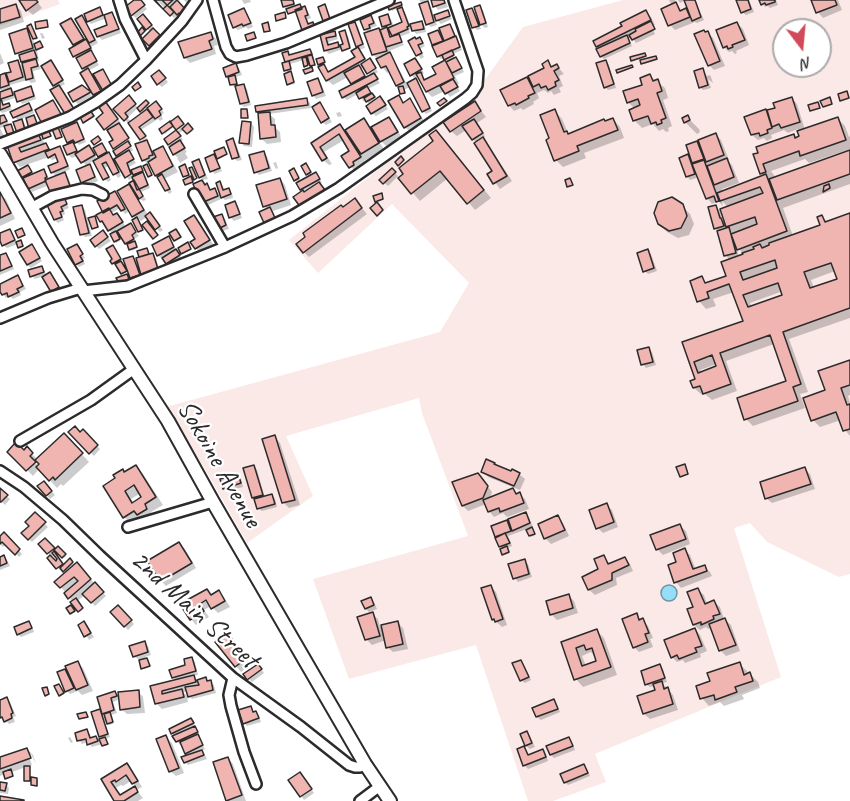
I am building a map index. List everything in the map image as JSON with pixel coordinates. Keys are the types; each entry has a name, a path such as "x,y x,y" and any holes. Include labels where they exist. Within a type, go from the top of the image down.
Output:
{"street":[{"path":"119,0 125,19 146,60"},
{"path":"0,144 70,117 120,85 182,21 197,0"},
{"path":"213,0 226,47 230,54 236,57 286,43 370,4 389,0"},
{"path":"0,318 48,298 82,289 128,286 225,247 292,216 339,188 472,93 477,85 478,71 454,0"},
{"name":"Sokoine Avenue","path":"0,154 52,243 168,421 366,764 390,801"},
{"path":"32,207 53,196 82,189 93,190 103,195"},
{"path":"194,194 225,247"},
{"path":"20,441 91,400 134,369"},
{"name":"2nd Main Street","path":"0,471 24,487 63,520 233,678 349,765 360,767 366,764"},
{"path":"128,527 213,502"},
{"path":"233,678 229,695 231,706 256,784"},
{"path":"360,801 380,786"}],"shaded area":[{"path":"0,0 58,0 60,4 0,26"},
{"path":"623,0 850,0 850,574 839,577 767,542 750,523 734,528 781,677 595,754 606,782 553,801 528,801 476,645 349,679 313,579 468,536 422,413 419,398 286,436 313,496 247,543 166,407 440,332 469,283 392,204 318,273 289,240 476,92 523,27"}],"water":[{"path":"669,585 675,587 677,593 675,599 669,601 663,599 661,593 663,587"}],"building":[{"path":"19,0 36,0 38,2 26,11"},
{"path":"134,0 141,0 145,5 131,16 125,7"},
{"path":"154,0 162,0 174,12 170,16"},
{"path":"155,0 173,0 163,9"},
{"path":"177,0 187,11 182,17 170,7"},
{"path":"281,0 293,0 294,4 283,7"},
{"path":"431,0 444,0 445,3 433,7"},
{"path":"684,0 695,0 701,17 692,21"},
{"path":"736,0 748,0 751,9 741,13"},
{"path":"759,0 775,0 775,2 761,5"},
{"path":"811,0 835,0 837,5 816,13"},
{"path":"428,1 434,22 426,25 419,4"},
{"path":"401,2 402,5 389,10 388,6"},
{"path":"676,2 680,11 686,8 690,17 668,26 661,9"},
{"path":"16,4 20,17 0,23 0,9"},
{"path":"300,4 302,9 288,14 286,9"},
{"path":"325,4 330,19 323,21 318,7"},
{"path":"480,5 486,23 480,25 474,7"},
{"path":"305,6 308,24 313,22 315,28 303,33 295,10"},
{"path":"100,7 103,15 87,22 84,14"},
{"path":"402,7 408,29 392,36 388,28 402,22 397,9"},
{"path":"244,8 251,23 233,28 228,15"},
{"path":"472,8 479,26 472,28 466,10"},
{"path":"448,10 450,16 436,21 434,15"},
{"path":"646,10 651,20 596,47 593,41 622,26 620,23"},
{"path":"112,12 119,29 97,37 94,30 107,25 104,15"},
{"path":"285,12 286,18 276,21 275,15"},
{"path":"143,14 152,25 146,30 137,19"},
{"path":"388,14 391,24 382,27 379,17"},
{"path":"82,15 95,40 89,43 75,19"},
{"path":"371,15 374,23 369,25 370,28 364,30 360,20"},
{"path":"71,18 84,39 73,45 60,24"},
{"path":"47,20 48,27 36,29 35,22"},
{"path":"422,21 424,29 412,31 410,24"},
{"path":"651,21 655,29 632,40 629,35 636,31 635,29"},
{"path":"268,22 270,31 264,32 262,24"},
{"path":"355,22 363,44 356,47 348,24"},
{"path":"737,22 745,40 728,49 727,46 723,48 716,30"},
{"path":"31,24 37,38 33,39 27,26"},
{"path":"450,24 455,36 444,41 439,28"},
{"path":"142,27 145,31 140,36 137,33"},
{"path":"387,27 390,37 399,34 402,42 386,47 380,30"},
{"path":"27,28 33,48 15,54 9,34"},
{"path":"153,28 160,35 149,46 142,39"},
{"path":"379,28 387,51 372,55 364,33"},
{"path":"345,30 350,48 342,51 340,45 343,44 339,32"},
{"path":"438,30 443,41 432,45 428,34"},
{"path":"704,30 708,31 720,61 708,66 694,34"},
{"path":"335,31 336,36 326,38 328,45 338,42 339,47 324,51 320,35"},
{"path":"211,32 213,39 209,41 212,49 184,58 178,42"},
{"path":"254,32 256,38 247,41 245,35"},
{"path":"627,35 630,43 600,57 596,49"},
{"path":"456,36 460,47 437,57 432,46"},
{"path":"415,37 416,39 420,37 423,43 418,45 422,53 416,56 408,41"},
{"path":"86,39 91,48 73,57 69,49"},
{"path":"40,41 43,47 36,50 34,44"},
{"path":"358,47 365,59 326,81 318,67 324,64 328,72 355,57 351,51"},
{"path":"310,49 312,54 285,62 282,53 288,51 289,55"},
{"path":"34,50 37,58 21,62 19,55"},
{"path":"91,50 97,61 82,69 76,58"},
{"path":"452,50 454,55 444,60 442,55"},
{"path":"390,52 404,82 396,86 386,66 381,68 376,59"},
{"path":"645,53 646,56 631,61 630,57"},
{"path":"312,55 315,65 310,66 307,56"},
{"path":"656,56 657,59 641,64 640,60"},
{"path":"306,57 308,65 304,67 302,58"},
{"path":"323,57 325,62 318,65 316,59"},
{"path":"456,57 462,68 452,73 446,62"},
{"path":"370,58 376,68 367,74 361,64"},
{"path":"415,58 422,69 410,76 404,64"},
{"path":"36,59 38,66 31,68 33,78 26,80 22,63"},
{"path":"18,60 23,77 9,82 6,73 11,72 8,63"},
{"path":"51,60 63,80 53,86 41,66"},
{"path":"445,60 454,78 426,92 416,74 421,72 424,80 436,74 432,67"},
{"path":"548,60 551,67 557,64 559,68 554,71 559,80 555,82 556,86 548,90 546,86 541,88 539,84 533,87 528,76 544,68 542,64"},
{"path":"606,60 614,84 604,88 596,63"},
{"path":"289,61 291,69 284,71 282,63"},
{"path":"236,63 239,72 226,77 223,68"},
{"path":"359,65 365,76 351,84 344,73"},
{"path":"632,65 633,67 617,73 616,70"},
{"path":"312,67 313,71 305,74 303,70"},
{"path":"88,68 101,91 93,95 80,73"},
{"path":"703,68 708,85 699,88 694,71"},
{"path":"103,69 112,86 103,91 93,74"},
{"path":"159,70 166,78 157,85 151,76"},
{"path":"291,71 294,82 287,85 284,74"},
{"path":"5,73 9,85 0,88 0,75"},
{"path":"374,73 378,79 342,98 339,91"},
{"path":"650,74 653,81 658,79 662,91 657,93 666,118 657,125 656,122 651,124 648,116 633,121 629,110 640,105 638,99 627,103 623,91 642,85 640,78"},
{"path":"235,75 237,84 230,85 228,77"},
{"path":"527,77 535,93 516,105 515,103 508,106 500,90"},
{"path":"318,78 323,92 312,96 307,82"},
{"path":"416,78 430,108 422,112 407,83"},
{"path":"453,79 458,87 445,94 440,86"},
{"path":"138,82 141,87 135,91 132,87"},
{"path":"244,84 249,102 240,104 235,86"},
{"path":"59,85 74,109 65,114 50,90"},
{"path":"82,85 91,92 73,102 68,93"},
{"path":"31,86 34,96 17,102 14,92"},
{"path":"367,86 371,93 359,99 356,93"},
{"path":"403,86 405,93 400,94 398,87"},
{"path":"11,88 13,95 1,99 3,105 9,103 10,106 0,110 0,92"},
{"path":"847,91 849,98 840,101 838,94"},
{"path":"372,93 375,97 366,102 364,98"},
{"path":"129,95 136,104 125,113 128,117 124,121 113,109"},
{"path":"399,95 403,103 410,98 421,118 404,128 388,101"},
{"path":"380,96 386,105 371,114 366,106"},
{"path":"792,97 800,122 781,128 779,124 772,127 767,110 775,108 773,103"},
{"path":"830,97 832,104 823,107 820,101"},
{"path":"307,98 308,105 256,112 255,106"},
{"path":"444,98 447,101 440,106 437,103"},
{"path":"53,100 61,114 42,124 35,110"},
{"path":"146,100 149,103 140,112 137,108"},
{"path":"105,101 118,119 104,130 96,119 103,113 98,106"},
{"path":"156,101 162,109 159,111 161,115 155,119 147,108"},
{"path":"475,101 481,111 450,132 443,122"},
{"path":"320,102 329,118 321,123 312,107"},
{"path":"818,102 820,108 810,111 808,105"},
{"path":"29,103 32,110 13,118 10,112"},
{"path":"147,109 153,117 139,127 146,136 140,140 128,123"},
{"path":"241,109 247,109 248,118 241,118"},
{"path":"555,109 564,132 567,131 568,134 604,119 605,121 613,118 618,130 577,146 579,151 554,161 546,140 549,138 540,115"},
{"path":"766,109 772,128 767,130 768,133 760,136 759,133 751,135 744,117"},
{"path":"90,110 94,116 83,123 80,117"},
{"path":"270,112 271,125 275,125 276,137 260,139 258,113"},
{"path":"4,115 7,121 0,124 0,116"},
{"path":"34,115 38,126 29,129 26,118"},
{"path":"688,115 690,120 684,123 682,118"},
{"path":"178,116 184,124 176,130 170,122"},
{"path":"389,117 398,132 380,142 371,127"},
{"path":"838,117 846,140 800,156 799,151 763,164 766,172 760,174 753,154 758,153 756,147 794,134 795,138 799,136 797,131"},
{"path":"364,118 379,143 361,154 345,130"},
{"path":"22,119 25,130 17,133 13,122"},
{"path":"474,119 483,133 472,140 462,126"},
{"path":"170,121 173,126 162,134 159,129"},
{"path":"242,121 251,122 249,144 239,143"},
{"path":"77,122 84,139 75,143 73,140 67,143 61,129"},
{"path":"119,123 129,138 113,149 109,142 113,140 107,130"},
{"path":"188,123 193,129 187,134 182,129"},
{"path":"11,124 14,133 7,134 4,126"},
{"path":"340,124 361,157 349,168 341,156 349,151 339,134 320,147 327,158 322,161 311,143"},
{"path":"58,127 62,137 56,139 52,129"},
{"path":"48,129 51,136 43,139 41,132"},
{"path":"176,130 181,136 168,145 164,139"},
{"path":"436,130 484,190 467,204 440,171 411,194 398,178 403,174 399,168 433,141 429,135"},
{"path":"38,133 41,140 19,148 21,152 46,143 49,149 13,163 7,145"},
{"path":"716,133 724,155 706,162 698,140"},
{"path":"98,136 101,140 94,145 91,141"},
{"path":"483,137 507,176 493,184 487,174 492,171 474,143"},
{"path":"233,138 239,157 232,159 226,141"},
{"path":"147,140 153,155 142,161 135,144"},
{"path":"180,140 185,148 173,155 169,147"},
{"path":"128,141 131,146 116,156 113,151"},
{"path":"697,141 704,159 692,163 686,145"},
{"path":"73,142 77,151 67,155 63,146"},
{"path":"102,143 107,152 98,157 93,148"},
{"path":"89,145 95,155 81,163 75,154"},
{"path":"60,146 68,166 51,173 48,166 58,162 55,154 48,158 45,152"},
{"path":"163,146 173,166 155,176 148,162 156,157 153,151"},
{"path":"224,147 227,154 217,159 214,151"},
{"path":"129,150 134,159 127,163 131,174 125,178 114,159"},
{"path":"850,150 850,174 777,200 769,179"},
{"path":"264,151 269,168 254,173 249,155"},
{"path":"109,152 119,172 113,175 106,162 102,164 109,177 103,180 93,161"},
{"path":"214,154 220,168 210,172 205,158"},
{"path":"688,154 695,174 686,177 679,158"},
{"path":"401,156 404,160 398,166 395,162"},
{"path":"727,158 734,177 714,185 707,166"},
{"path":"199,159 205,175 199,178 192,162"},
{"path":"704,160 719,201 716,202 714,196 706,199 692,164"},
{"path":"306,163 311,172 306,175 301,166"},
{"path":"90,164 95,177 81,183 76,170"},
{"path":"147,164 152,175 148,177 143,166"},
{"path":"185,164 189,175 183,177 179,167"},
{"path":"28,165 32,172 21,178 17,171"},
{"path":"141,166 143,171 133,175 131,170"},
{"path":"192,167 197,178 194,180 189,168"},
{"path":"294,168 299,178 294,181 289,171"},
{"path":"392,168 396,172 383,184 379,180"},
{"path":"44,169 46,181 28,189 23,178"},
{"path":"65,172 70,186 51,194 45,180"},
{"path":"143,172 148,185 137,190 132,177"},
{"path":"316,172 320,179 300,190 296,183"},
{"path":"162,174 170,189 165,191 157,177"},
{"path":"766,174 787,231 737,250 731,234 757,224 755,217 726,227 720,209 763,193 760,187 720,201 717,193"},
{"path":"191,176 193,182 185,185 183,180"},
{"path":"280,178 287,199 263,207 256,185"},
{"path":"570,178 573,185 567,187 565,180"},
{"path":"134,180 143,196 139,199 129,183"},
{"path":"202,180 205,185 207,183 210,190 215,188 218,196 201,203 193,184"},
{"path":"220,181 223,190 229,188 231,194 221,198 216,183"},
{"path":"319,182 325,190 301,208 293,197"},
{"path":"129,184 144,210 132,217 117,191"},
{"path":"829,184 830,188 823,192 824,186"},
{"path":"115,191 125,209 121,211 117,205 103,213 97,201"},
{"path":"0,192 11,213 0,218"},
{"path":"382,193 383,199 375,202 373,196"},
{"path":"64,197 67,204 61,207 62,217 54,220 47,205"},
{"path":"672,197 683,204 687,216 681,228 669,231 658,224 654,213 658,202"},
{"path":"355,198 362,208 303,253 296,244 305,237 303,233 341,205 343,207"},
{"path":"235,201 240,214 229,218 225,205"},
{"path":"377,202 383,210 377,216 370,208"},
{"path":"82,205 89,233 80,235 73,207"},
{"path":"716,205 724,226 714,229 708,207"},
{"path":"270,207 275,218 264,223 259,212"},
{"path":"109,208 113,215 117,213 123,222 108,231 96,215"},
{"path":"150,212 160,226 155,230 145,216"},
{"path":"850,213 850,308 783,332 801,384 793,387 798,401 744,420 737,398 786,381 770,335 720,353 731,384 703,394 700,386 693,388 690,381 695,379 682,342 743,321 729,284 707,292 709,298 697,302 690,281 702,276 705,283 726,276 721,262 754,249 753,247 760,244 762,248 769,243 820,225 817,217 822,215 825,222","holes":["775,260 777,268 743,280 740,272","831,263 837,279 810,288 804,272","778,283 782,295 748,307 743,295","712,355 716,366 698,373 694,362"]},
{"path":"222,214 226,225 218,229 213,217"},
{"path":"194,215 210,240 195,249 190,242 195,239 184,221"},
{"path":"95,216 98,227 92,229 88,218"},
{"path":"137,217 143,230 138,232 132,220"},
{"path":"147,221 158,235 153,239 142,225"},
{"path":"131,223 136,232 132,235 134,239 125,244 117,231"},
{"path":"729,227 736,253 724,256 717,231"},
{"path":"22,228 25,235 18,238 15,231"},
{"path":"10,229 15,240 2,246 0,233"},
{"path":"176,229 181,237 174,241 169,233"},
{"path":"103,230 108,237 95,247 90,240"},
{"path":"116,231 120,239 114,242 110,234"},
{"path":"169,236 174,247 157,256 152,245"},
{"path":"21,240 23,246 18,248 16,242"},
{"path":"135,241 137,247 129,250 127,244"},
{"path":"188,242 191,249 181,254 178,248"},
{"path":"32,244 40,258 27,265 19,252"},
{"path":"77,244 83,254 80,256 83,261 75,265 67,249"},
{"path":"113,245 121,259 112,264 110,261 112,259 106,249"},
{"path":"147,248 149,254 139,257 137,251"},
{"path":"176,249 180,255 166,264 162,258"},
{"path":"648,249 654,268 643,272 637,253"},
{"path":"6,253 12,266 0,271 0,255"},
{"path":"153,253 158,269 141,275 136,258"},
{"path":"133,256 140,275 130,278 123,259"},
{"path":"121,261 127,271 121,274 115,264"},
{"path":"42,266 44,272 30,277 28,270"},
{"path":"50,272 59,287 51,292 42,277"},
{"path":"127,274 129,279 119,283 116,278"},
{"path":"18,275 23,286 17,289 19,292 8,297 7,293 2,295 0,284"},
{"path":"649,347 653,362 641,365 637,350"},
{"path":"850,360 850,385 841,388 847,405 850,404 850,429 843,431 836,412 811,421 803,398 825,390 818,371"},
{"path":"75,426 80,432 83,429 98,445 89,454 68,432"},
{"path":"64,433 83,453 55,480 53,477 49,481 36,467 39,464 35,460"},
{"path":"275,435 295,500 282,503 262,439"},
{"path":"16,442 24,450 27,446 33,453 30,456 36,462 26,471 7,452"},
{"path":"486,459 520,473 514,486 481,472"},
{"path":"685,464 688,474 680,477 676,467"},
{"path":"136,465 156,497 145,504 147,509 137,515 134,511 123,518 103,486 115,478 113,475 123,469 124,472","holes":["134,485 141,497 132,503 125,491"]},
{"path":"254,465 263,495 252,498 243,468"},
{"path":"805,467 811,484 765,499 760,482"},
{"path":"478,473 488,486 483,498 462,506 452,482"},
{"path":"238,474 241,483 223,489 220,479"},
{"path":"44,481 52,491 46,496 37,486"},
{"path":"0,488 8,495 1,502 0,502"},
{"path":"513,488 516,494 520,492 524,503 500,512 499,508 488,512 483,500"},
{"path":"272,494 275,504 257,509 254,499"},
{"path":"607,503 614,522 596,529 589,510"},
{"path":"35,512 46,522 28,540 21,533 29,526 25,522"},
{"path":"526,512 530,523 512,531 508,519"},
{"path":"558,515 565,530 544,539 538,524"},
{"path":"507,520 511,531 495,537 491,526"},
{"path":"680,524 686,539 656,550 650,535"},
{"path":"532,527 535,534 529,536 526,530"},
{"path":"4,532 20,549 15,555 2,542 0,544 0,536"},
{"path":"505,533 510,543 499,547 495,538"},
{"path":"45,538 55,548 47,554 38,544"},
{"path":"179,542 192,563 160,582 147,561"},
{"path":"58,546 66,554 62,558 54,550"},
{"path":"507,546 509,552 502,555 500,549"},
{"path":"685,548 693,569 705,565 707,571 674,583 668,565 676,562 673,553"},
{"path":"54,551 63,564 56,569 47,558 50,555 56,561 52,553"},
{"path":"4,555 7,563 0,566 0,557"},
{"path":"604,555 608,564 625,557 629,565 612,573 612,580 588,590 582,577 598,569 594,559"},
{"path":"70,558 73,562 63,572 60,568"},
{"path":"525,559 529,574 513,579 508,564"},
{"path":"77,562 91,579 68,599 64,593 78,581 74,577 60,588 54,582"},
{"path":"95,582 104,592 91,603 82,594"},
{"path":"491,585 503,619 495,622 494,619 492,620 481,588"},
{"path":"698,588 705,604 714,600 720,614 701,625 701,622 693,625 687,609 693,607 687,592"},
{"path":"207,589 211,595 219,590 225,601 211,609 206,600 200,604 204,611 190,620 183,609 190,605 187,600"},
{"path":"569,594 573,608 550,615 546,601"},
{"path":"371,597 374,605 365,609 361,601"},
{"path":"76,598 83,608 78,612 70,602"},
{"path":"71,605 75,611 70,614 66,608"},
{"path":"118,605 132,620 124,627 110,612"},
{"path":"373,612 380,636 365,640 357,617"},
{"path":"637,613 639,620 643,618 649,633 645,634 648,642 633,648 622,619"},
{"path":"725,618 736,645 719,651 709,624"},
{"path":"29,621 32,628 17,635 14,627"},
{"path":"84,621 91,633 84,637 78,625"},
{"path":"398,621 403,644 386,648 381,625"},
{"path":"695,628 702,646 695,648 697,652 679,659 677,655 671,658 664,640"},
{"path":"597,629 611,667 574,680 561,642","holes":["584,645 586,650 592,648 596,661 582,666 576,648"]},
{"path":"227,633 247,658 235,667 215,642"},
{"path":"145,641 148,652 133,657 129,646"},
{"path":"192,657 196,671 172,678 169,670 185,665 184,659"},
{"path":"147,658 150,666 141,669 139,660"},
{"path":"521,660 529,677 520,681 512,663"},
{"path":"78,661 88,685 76,690 65,666"},
{"path":"740,662 744,675 750,672 753,681 735,687 737,692 715,700 714,695 700,699 696,686 710,681 707,673"},
{"path":"258,664 262,669 247,680 243,674"},
{"path":"660,664 665,678 645,685 641,671"},
{"path":"65,669 74,688 65,692 57,672"},
{"path":"194,675 196,682 162,691 162,694 182,689 184,697 155,704 150,686"},
{"path":"206,677 207,681 211,680 213,690 188,697 185,687 199,685 197,680"},
{"path":"662,681 664,689 668,687 673,704 643,714 637,696 655,690 653,684"},
{"path":"59,684 64,693 59,696 54,686"},
{"path":"47,687 49,694 45,696 42,688"},
{"path":"139,690 140,707 120,710 118,692"},
{"path":"115,691 117,696 111,698 114,710 102,714 97,697"},
{"path":"7,697 13,713 12,718 4,722 2,717 0,718 0,700"},
{"path":"554,699 558,709 536,717 532,708"},
{"path":"251,706 259,718 243,724 238,710"},
{"path":"100,709 108,734 99,737 91,712"},
{"path":"86,712 88,717 79,719 77,714"},
{"path":"110,712 113,722 107,724 104,714"},
{"path":"191,718 194,723 171,734 169,729"},
{"path":"195,726 198,732 176,742 172,736"},
{"path":"87,729 90,738 96,736 98,741 87,745 86,739 77,741 75,733"},
{"path":"527,731 532,743 525,746 520,734"},
{"path":"198,734 203,745 185,754 180,742"},
{"path":"166,735 179,768 169,772 156,739"},
{"path":"105,737 108,744 102,746 99,739"},
{"path":"569,737 573,746 550,755 546,746"},
{"path":"524,746 528,755 543,749 546,757 523,766 517,749"},
{"path":"27,748 31,758 0,769 0,757"},
{"path":"202,750 204,755 184,763 181,757"},
{"path":"228,757 242,795 226,801 213,762"},
{"path":"127,763 138,781 132,784 126,775 116,782 115,780 111,782 120,795 135,786 138,792 124,801 114,801 101,779"},
{"path":"584,764 588,773 564,783 560,774"},
{"path":"24,766 30,766 30,781 24,781"},
{"path":"11,769 13,776 5,779 3,772"},
{"path":"300,772 312,789 300,797 288,780"},
{"path":"31,777 37,778 37,786 31,785"},
{"path":"0,782 7,783 5,791 0,790"},
{"path":"0,796 24,800 24,801 0,801"}]}
